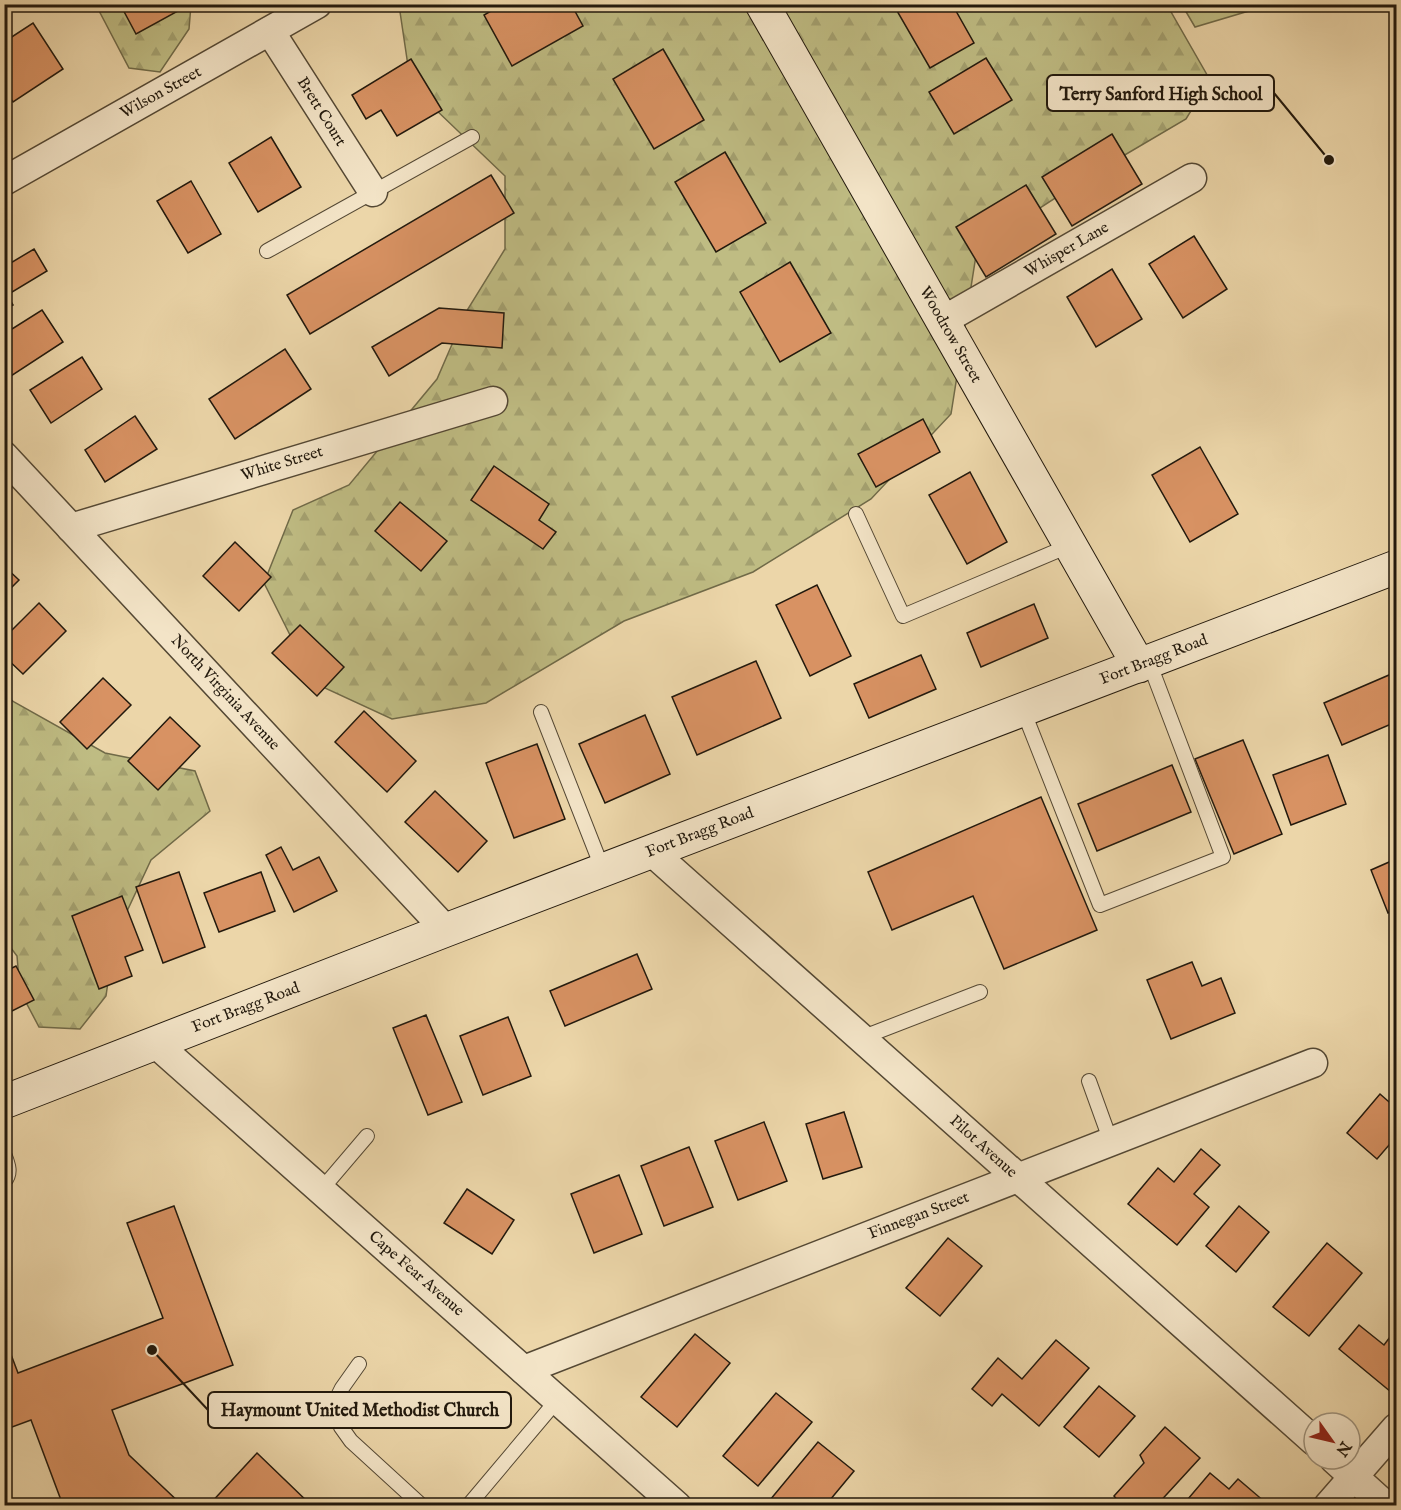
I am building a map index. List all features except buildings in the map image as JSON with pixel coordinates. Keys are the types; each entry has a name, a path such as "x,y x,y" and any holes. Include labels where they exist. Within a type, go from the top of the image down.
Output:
{"main road":[{"name":"Woodrow Street","path":"762,4 1071,546 1144,664"},
{"name":"Fort Bragg Road","path":"4,1102 446,930 1396,567"}],"street":[{"name":"Wilson Street","path":"4,181 317,4"},
{"name":"Brett Court","path":"270,31 373,192"},
{"name":"Whisper Lane","path":"942,321 1192,178"},
{"name":"White Street","path":"71,528 492,401"},
{"name":"North Virginia Avenue","path":"4,456 446,930"},
{"name":"Pilot Avenue","path":"652,852 1302,1431"},
{"name":"Cape Fear Avenue","path":"155,1043 678,1506"},
{"name":"Finnegan Street","path":"524,1370 1313,1063"},
{"path":"1362,1454 1396,1428"},
{"path":"1328,1506 1343,1471"},
{"path":"1347,1471 1386,1506"}],"lane":[{"path":"267,251 472,137"},
{"path":"856,514 903,616 1071,546"},
{"path":"1023,710 1100,905 1223,856 1144,664"},
{"path":"542,712 603,870"},
{"path":"861,1038 980,992"},
{"path":"1089,1081 1111,1142"},
{"path":"321,1190 367,1136"},
{"path":"4,1154 9,1176 4,1182"},
{"path":"359,1364 337,1398 341,1427 351,1441 422,1506"},
{"path":"468,1506 558,1399"}],"green space":[{"path":"96,5 191,5 189,29 160,72 129,68"},
{"path":"399,5 1167,5 1210,80 1186,119 1089,176 977,249 951,414 871,499 753,572 624,621 486,703 392,719 314,683 264,583 293,510 349,485 437,379 466,312 505,249 505,176 411,86"},
{"path":"1182,5 1269,5 1195,27"},
{"path":"4,694 14,702 105,753 195,771 210,811 151,860 114,939 106,996 80,1029 39,1027 20,991 17,956 5,940"}],"place":[{"name":"Terry Sanford High School","path":"1329,160"},
{"name":"Haymount United Methodist Church","path":"152,1350"}]}
